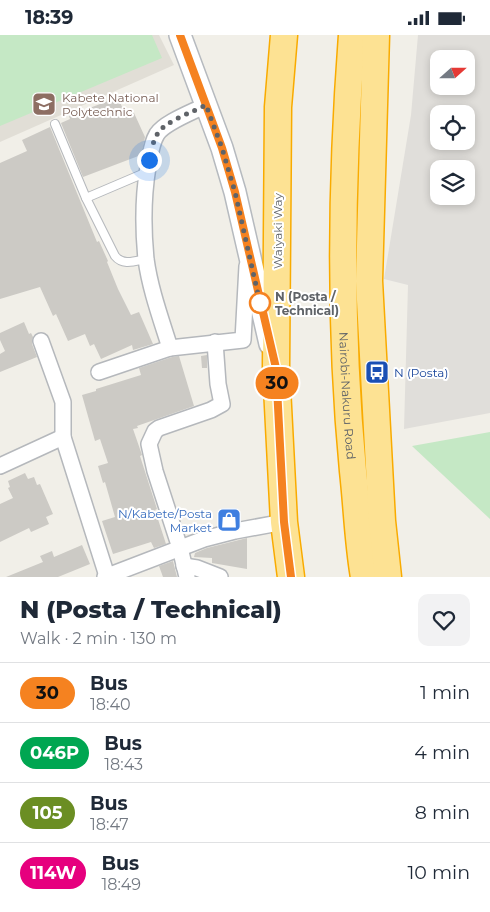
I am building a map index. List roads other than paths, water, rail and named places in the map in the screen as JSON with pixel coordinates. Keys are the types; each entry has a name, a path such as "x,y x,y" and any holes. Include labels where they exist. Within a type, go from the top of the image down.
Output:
{"highway":[{"name":"Waiyaki Way","path":"284,35 278,107 276,368 284,522 291,577"},
{"name":"Nairobi-Nakuru Road","path":"352,35 345,125 343,234 348,411 364,577"},
{"path":"376,35 369,281 382,521 388,577"}],"street":[{"path":"180,35 225,157 276,368"},
{"path":"170,348 151,284 146,259 144,197 147,172 158,133 165,126 206,105"},
{"path":"99,372 170,348 243,340 248,250"},
{"path":"42,341 63,402 63,437 106,576 180,547 235,531 284,522"},
{"path":"215,342 218,384 222,404 211,410 159,428 155,431 149,444 160,488 186,571 197,568 220,577"},
{"path":"0,466 63,437"}],"lane":[{"path":"55,124 86,198 117,259 125,262 146,259"},
{"path":"86,198 147,172"}],"place":[{"name":"Kabete National Polytechnic","path":"44,104"},
{"name":"N (Posta / Technical)","path":"260,303"},
{"name":"N (Posta)","path":"377,372"},
{"name":"N/Kabete/Posta Market","path":"229,520"}]}
